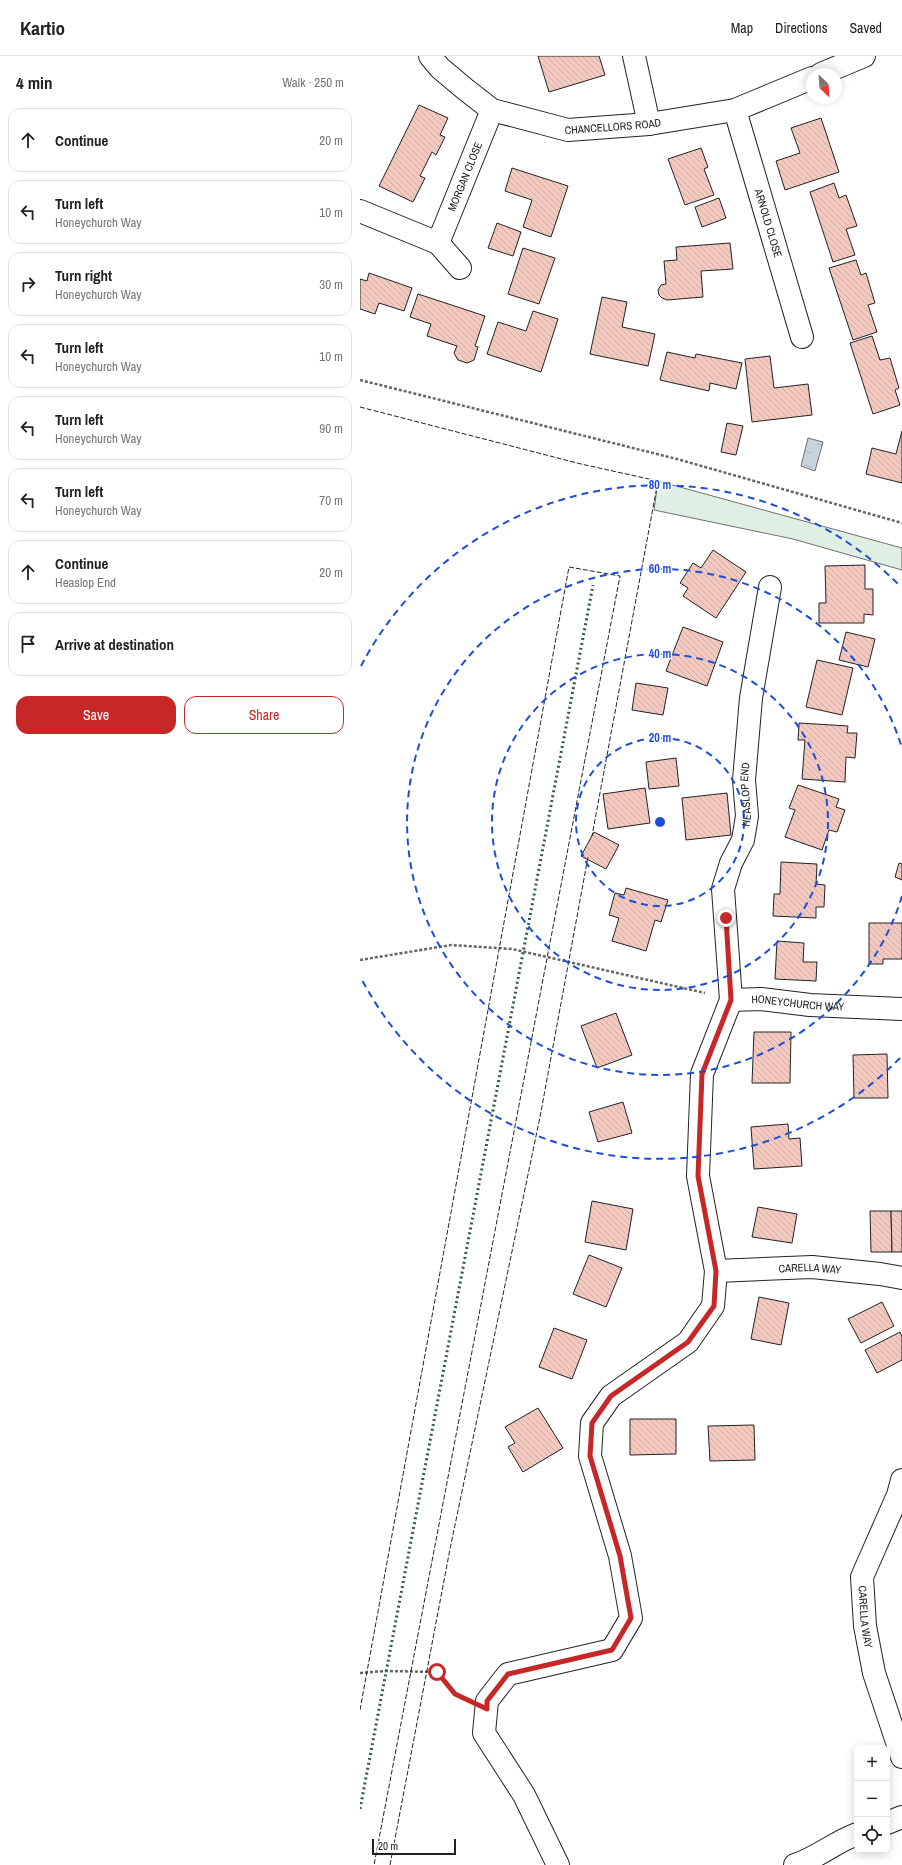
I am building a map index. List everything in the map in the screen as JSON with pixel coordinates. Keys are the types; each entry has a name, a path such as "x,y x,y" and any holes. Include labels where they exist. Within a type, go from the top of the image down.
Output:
{"street":[{"name":"CHANCELLORS ROAD","path":"430,56 440,68 492,110 568,130 650,124 735,110 806,80"},
{"path":"634,56 650,124"},
{"path":"835,68 864,56"},
{"name":"MORGAN CLOSE","path":"438,244 492,110"},
{"name":"ARNOLD CLOSE","path":"735,110 802,337"},
{"path":"360,211 438,244 460,268"},
{"name":"HEASLOP END","path":"731,1000 723,889 731,863 743,840 747,816 744,780 751,698 770,587"},
{"name":"HONEYCHURCH WAY","path":"731,1000 761,999 810,1005 902,1009"},
{"path":"558,1865 524,1795 484,1733 487,1701 508,1674 612,1650 631,1618 620,1556 590,1456 592,1423 611,1396 688,1342 714,1306 716,1271 698,1176 702,1074 731,1000"},
{"name":"CARELLA WAY","path":"716,1271 812,1267 880,1274 902,1278"},
{"name":"CARELLA WAY","path":"902,1480 898,1495 862,1578 864,1626 874,1673 902,1757"},
{"path":"890,1822 902,1817"},
{"path":"802,1863 841,1840 854,1835"}],"path":[{"path":"360,380 678,459 902,523"},
{"path":"360,960 451,945 512,949 731,1000"},
{"path":"360,1673 386,1671 437,1672 455,1694 487,1709"}],"green space":[{"path":"658,481 902,548 902,570 793,539 654,510"}],"water":[{"path":"808,438 823,442 815,471 801,466"}],"building":[{"path":"538,56 599,56 605,75 549,92"},
{"path":"419,105 448,118 440,135 445,137 436,155 432,152 420,176 425,178 413,202 379,186"},
{"path":"821,118 839,172 785,190 776,161 800,153 791,128"},
{"path":"701,148 708,167 704,169 714,195 685,205 668,159"},
{"path":"512,168 568,186 551,237 523,227 532,200 505,191"},
{"path":"834,183 839,198 846,195 857,226 846,229 855,255 833,262 810,192"},
{"path":"719,198 726,218 702,227 695,207"},
{"path":"497,223 521,232 513,256 488,248"},
{"path":"730,243 733,269 701,271 703,297 667,300 659,295 658,290 661,285 666,284 664,261 677,260 676,247"},
{"path":"523,248 555,258 539,304 508,294"},
{"path":"856,260 861,275 866,273 875,303 868,305 877,332 853,340 829,268"},
{"path":"369,273 412,288 404,311 379,303 375,314 360,309 360,279 367,281"},
{"path":"418,294 485,316 475,346 478,347 474,360 467,363 458,360 454,353 457,346 427,336 431,324 410,317"},
{"path":"602,297 627,302 622,327 655,334 648,366 590,354"},
{"path":"533,311 558,319 541,372 487,354 498,322 526,331"},
{"path":"872,336 880,360 890,358 899,388 895,390 900,405 873,414 850,343"},
{"path":"667,352 695,358 696,354 742,363 736,389 710,383 709,391 660,380"},
{"path":"770,356 774,388 808,384 812,415 752,422 745,359"},
{"path":"727,423 743,426 736,455 721,452"},
{"path":"902,431 902,483 866,474 872,448 896,454"},
{"path":"713,550 746,572 716,618 683,596 688,588 680,583 693,563 701,568"},
{"path":"865,565 865,589 873,589 873,615 864,614 864,623 819,623 819,603 826,603 825,566"},
{"path":"683,627 723,642 707,686 666,671"},
{"path":"846,632 875,639 868,667 839,660"},
{"path":"817,660 853,668 842,715 806,707"},
{"path":"636,683 668,688 663,715 632,710"},
{"path":"799,723 848,726 847,733 857,733 855,758 846,757 845,782 802,779 805,740 798,740"},
{"path":"676,758 679,786 649,789 646,762"},
{"path":"798,785 839,799 836,807 845,810 837,832 829,830 822,850 785,837 795,810 789,808"},
{"path":"645,788 650,823 608,829 603,794"},
{"path":"727,793 731,835 686,840 682,798"},
{"path":"594,832 619,845 606,869 581,856"},
{"path":"781,862 817,864 816,884 825,885 824,907 816,907 816,918 773,916 774,894 780,894"},
{"path":"899,863 902,864 902,880 895,877"},
{"path":"626,888 668,900 661,922 655,920 646,951 612,941 619,918 609,915 615,893 624,895"},
{"path":"869,923 902,923 902,959 883,959 883,964 869,964"},
{"path":"777,941 804,943 803,962 817,962 816,981 775,979"},
{"path":"616,1013 632,1055 597,1068 581,1026"},
{"path":"754,1032 791,1032 790,1083 752,1083"},
{"path":"887,1054 888,1098 854,1098 853,1055"},
{"path":"623,1102 632,1133 598,1142 589,1112"},
{"path":"788,1124 789,1139 800,1138 802,1166 754,1169 751,1127"},
{"path":"592,1201 633,1209 626,1250 585,1242"},
{"path":"758,1207 797,1214 792,1243 752,1237"},
{"path":"870,1211 891,1211 892,1252 871,1252"},
{"path":"891,1211 902,1211 902,1252 892,1252"},
{"path":"589,1255 622,1268 606,1307 573,1294"},
{"path":"759,1297 789,1303 781,1345 751,1339"},
{"path":"882,1302 894,1326 861,1343 848,1319"},
{"path":"554,1328 587,1340 572,1379 539,1367"},
{"path":"900,1332 902,1337 902,1360 877,1373 865,1350"},
{"path":"538,1408 563,1448 523,1472 508,1447 515,1443 505,1427"},
{"path":"630,1419 676,1419 676,1454 630,1455"},
{"path":"754,1425 755,1460 710,1461 708,1426"}],"hedge":[{"path":"360,1809 593,585"}],"fence":[{"path":"360,407 581,464 658,481 592,836"},
{"path":"360,1710 569,567 620,576 374,1865"},
{"path":"390,1865 450,1549 540,1117 588,857"}],"route":[{"path":"437,1672 455,1694 487,1709 487,1701 508,1674 612,1650 631,1618 620,1556 590,1456 592,1423 611,1396 688,1342 714,1306 716,1271 698,1176 702,1074 731,1000 726,918"}]}
